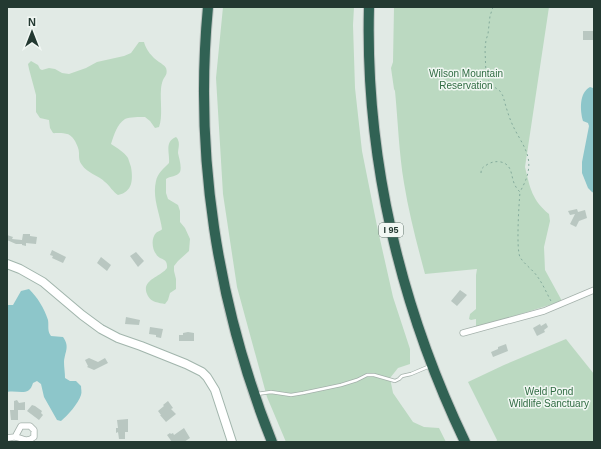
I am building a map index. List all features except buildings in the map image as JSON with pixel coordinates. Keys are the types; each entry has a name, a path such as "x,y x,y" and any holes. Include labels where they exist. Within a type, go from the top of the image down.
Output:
{"highway":[{"path":"208,7 204,106 210,202 226,295 254,395 272,442"},
{"name":"I 95","path":"369,7 369,49 376,146 391,232 416,322 432,366 465,442"}],"street":[{"path":"7,264 20,269 43,282 100,329 118,338 186,364 202,372 215,390 232,442"},
{"path":"463,333 544,311 594,290"},
{"path":"7,438 15,437"}],"lane":[{"path":"254,395 271,392 291,395 303,393 341,386 367,375 374,375 395,381 402,376 432,366"}],"path":[{"path":"493,7 485,44 486,75 490,84 500,91 503,96 513,127 526,150 528,158 528,173 520,192 518,247 520,256 537,276 554,307"},
{"path":"481,173 483,167 491,163 501,162 506,164 510,167 516,187 520,192"}],"green space":[{"path":"223,7 354,7 353,25 355,88 362,151 393,297 410,349 410,364 398,368 390,378 393,393 413,422 424,427 439,428 446,442 286,442 267,397 237,287 223,194 216,78"},
{"name":"Wilson Mountain Reservation","path":"394,7 549,7 525,167 528,181 535,199 549,214 550,221 544,247 545,270 562,301 476,328 476,319 469,319 470,314 476,309 477,269 425,274 408,206 401,160 395,91 391,68 393,62"},
{"path":"139,42 144,42 146,48 152,56 164,65 167,70 161,88 161,118 159,127 155,128 145,117 132,117 125,119 118,127 111,144 128,158 131,167 132,180 127,191 118,195 102,180 84,168 80,161 78,148 71,136 68,134 53,133 50,128 49,120 40,118 36,112 36,95 28,64 31,61 38,65 42,70 49,68 69,74 97,62 131,53"},
{"path":"176,137 179,143 178,153 181,170 177,175 166,179 166,193 168,199 178,205 180,211 180,222 185,228 190,239 189,251 174,266 176,289 170,293 165,304 151,300 146,291 146,286 148,282 167,268 166,262 158,256 153,246 154,235 162,229 155,187 158,176 169,163 168,148 172,139"},
{"name":"Weld Pond Wildlife Sanctuary","path":"566,339 594,374 594,442 496,442 497,440 468,382"}],"water":[{"path":"590,87 594,90 594,193 588,188 582,173 582,162 589,126 588,123 583,121 581,102 584,93"},
{"path":"29,289 45,311 51,336 63,337 65,340 67,346 64,362 65,378 70,381 76,381 81,386 81,394 78,402 70,413 61,421 57,420 44,397 41,384 37,381 33,383 29,390 23,392 7,392 7,305 13,305 21,291"}]}
